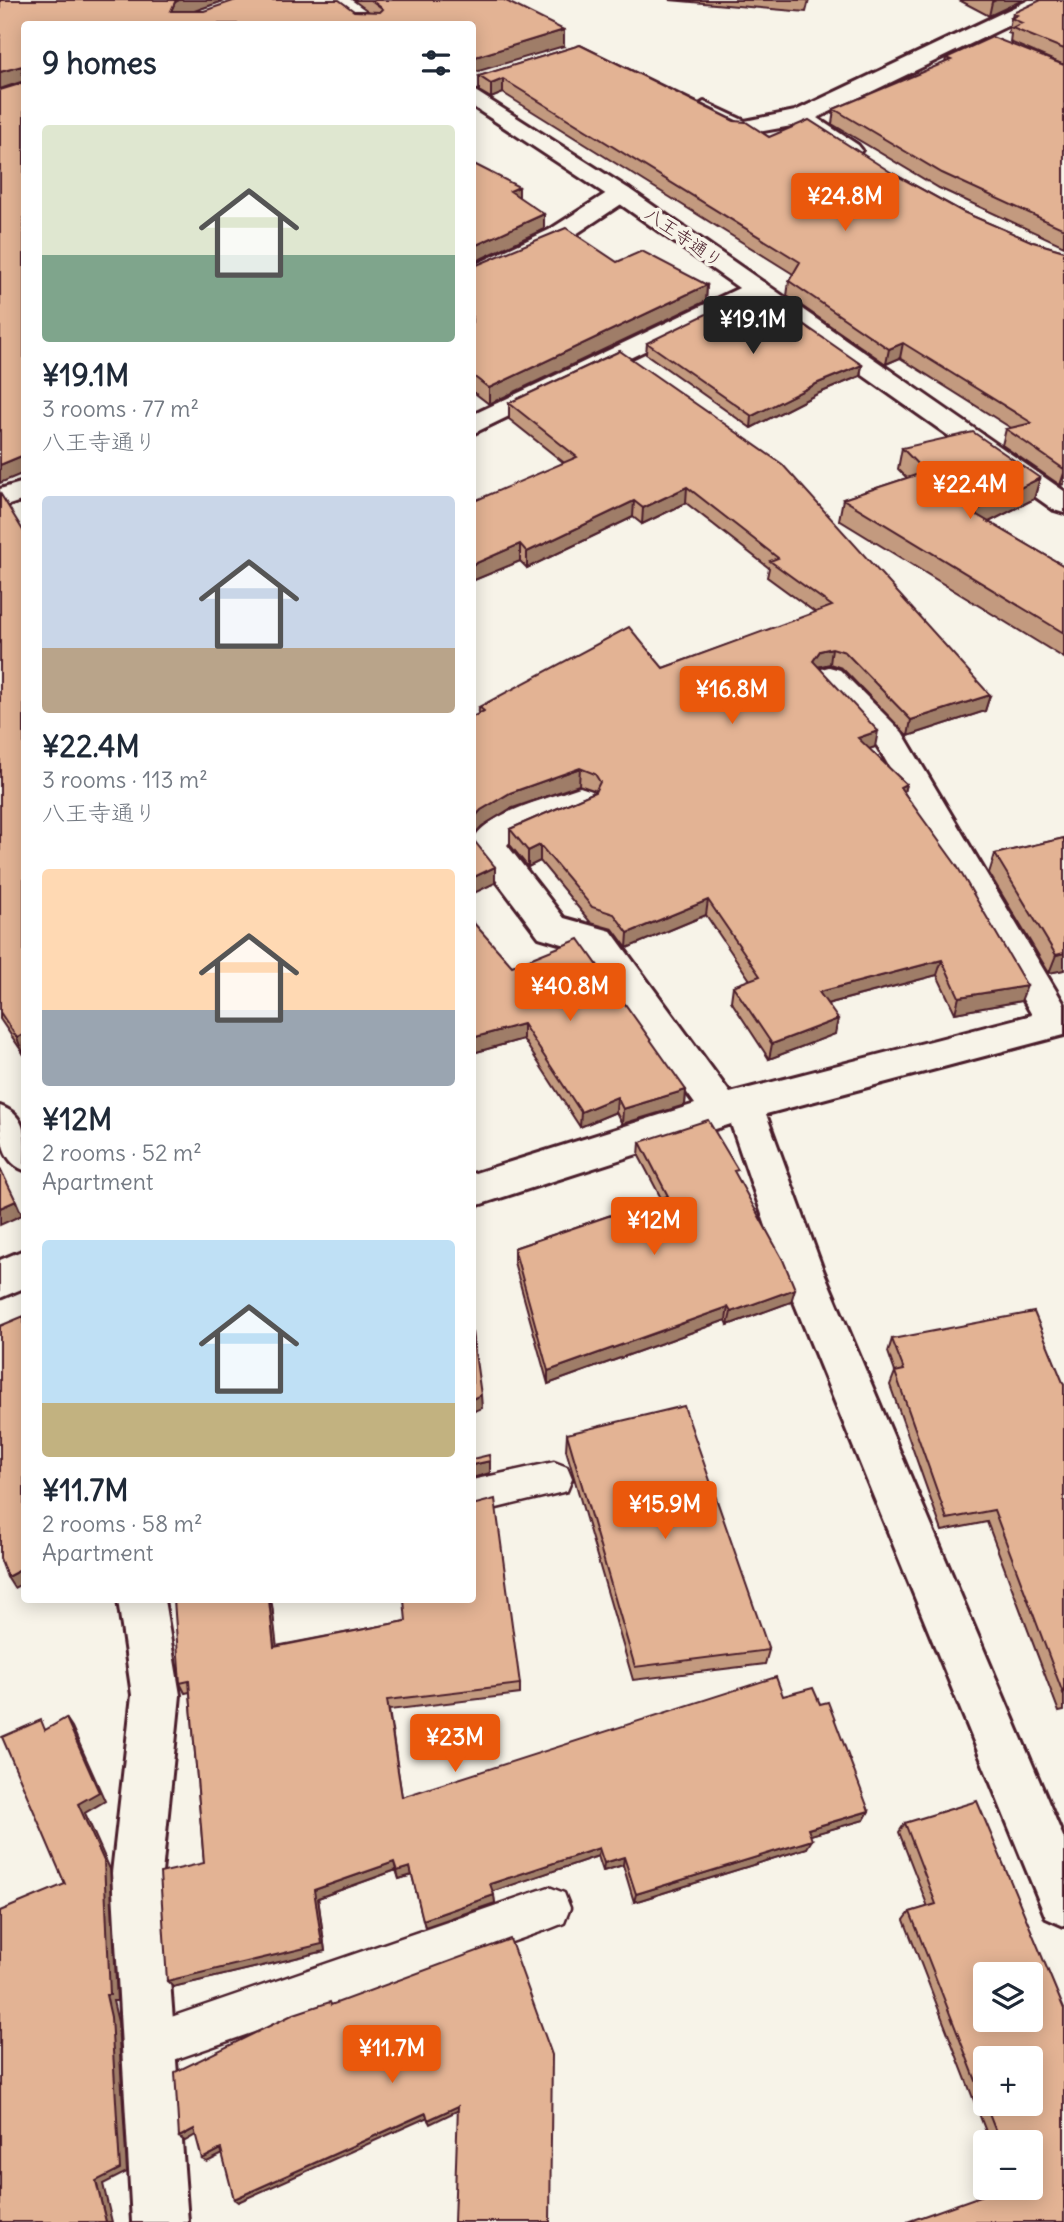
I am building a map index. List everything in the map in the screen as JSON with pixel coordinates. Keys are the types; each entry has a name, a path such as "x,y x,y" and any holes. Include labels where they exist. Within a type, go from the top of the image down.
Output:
{"street":[{"path":"681,98 742,128 801,117 1046,0"},
{"name":"八王寺通り","path":"476,86 621,194 1064,504"},
{"path":"801,117 864,159"},
{"path":"476,274 558,236 621,194"},
{"path":"476,424 633,361 756,288"},
{"path":"476,1190 732,1108 1060,1022 890,740 829,677"},
{"path":"580,799 500,830 488,845 552,928 598,940 732,1108 1064,1900"},
{"path":"0,1122 21,1150"},
{"path":"0,1280 21,1270"},
{"path":"141,1603 156,1695 137,1873 160,2222"}],"lane":[{"path":"973,35 996,45"},
{"path":"476,1496 554,1479"},
{"path":"148,2047 549,1908"}],"building":[{"path":"0,0 179,0 171,11 204,11 236,0 339,0 354,11 380,12 383,9 371,0 504,0 564,30 476,57 476,21 21,21 21,66 0,72"},
{"path":"1041,0 1064,0 1064,49 1012,28 1022,23 1011,18 1017,15 1013,13"},
{"path":"992,37 1064,65 1064,229 942,173 834,109 951,60 946,58"},
{"path":"580,45 734,121 746,122 769,137 809,120 892,173 963,212 1033,242 1064,251 1064,469 1006,429 1032,423 903,343 889,349 789,281 800,262 503,79 491,84 479,76"},
{"path":"21,84 21,456 0,465 0,90"},
{"path":"476,165 519,187 510,191 544,214 476,245"},
{"path":"566,228 617,262 642,251 707,285 489,388 476,378 476,265"},
{"path":"731,302 768,321 777,306 862,365 818,383 752,416 647,343"},
{"path":"620,351 782,464 990,695 911,720 845,652 832,648 820,651 813,661 878,731 858,738 906,784 900,787 957,866 1027,986 959,997 942,960 819,992 838,1019 772,1044 733,986 760,976 708,900 628,933 614,914 592,907 540,845 528,851 510,829 595,792 600,782 595,774 580,768 510,793 476,816 476,715 484,711 479,707 629,627 663,668 832,606 770,561 778,558 687,487 643,508 634,501 527,552 520,544 476,563 476,500 577,457 509,403"},
{"path":"973,432 1040,478 972,512 1064,566 1064,633 843,499 925,472 902,448"},
{"path":"0,493 21,527 21,1036 17,1038 0,1012"},
{"path":"1064,838 1064,953 1056,955 995,854"},
{"path":"476,843 495,867 476,876"},
{"path":"476,926 512,966 579,939 686,1090 623,1109 617,1097 581,1112 523,1024 476,1037"},
{"path":"708,1120 738,1170 734,1171 783,1260 795,1289 731,1312 728,1307 548,1371 514,1248 668,1196 640,1142"},
{"path":"0,1168 16,1201 0,1208"},
{"path":"1034,1312 1064,1385 1064,1696 994,1510 947,1519 895,1372 904,1370 892,1339"},
{"path":"21,1317 21,1570 7,1577 0,1558 0,1326"},
{"path":"476,1360 481,1395 476,1397"},
{"path":"684,1406 769,1650 635,1667 567,1434"},
{"path":"489,1455 490,1461 476,1464 476,1458"},
{"path":"495,1499 520,1684 387,1700 402,1797 776,1677 783,1696 813,1688 820,1704 828,1702 869,1811 808,1829 812,1840 636,1894 624,1857 604,1863 599,1848 490,1884 494,1895 423,1920 410,1867 397,1871 394,1862 314,1890 322,1944 167,1981 160,1873 204,1863 189,1681 180,1683 174,1603 269,1603 274,1647 406,1621 404,1603 476,1603 476,1504"},
{"path":"66,1718 99,1792 78,1804 104,1861 110,1995 106,1995 111,2017 120,2169 96,2181 106,2222 0,2222 0,1911 65,1884 2,1737 41,1720 45,1730"},
{"path":"977,1801 1064,2009 1064,2222 907,2222 973,2199 1043,2200 1043,2130 995,2130 990,2116 1043,2116 1043,2046 973,2046 973,2073 910,1912 936,1904 905,1823"},
{"path":"510,1939 552,2055 550,2222 454,2222 458,2106 428,2120 426,2113 234,2199 221,2149 202,2159 194,2129 179,2137 175,2072 294,2014 330,2002 331,2005"}]}
